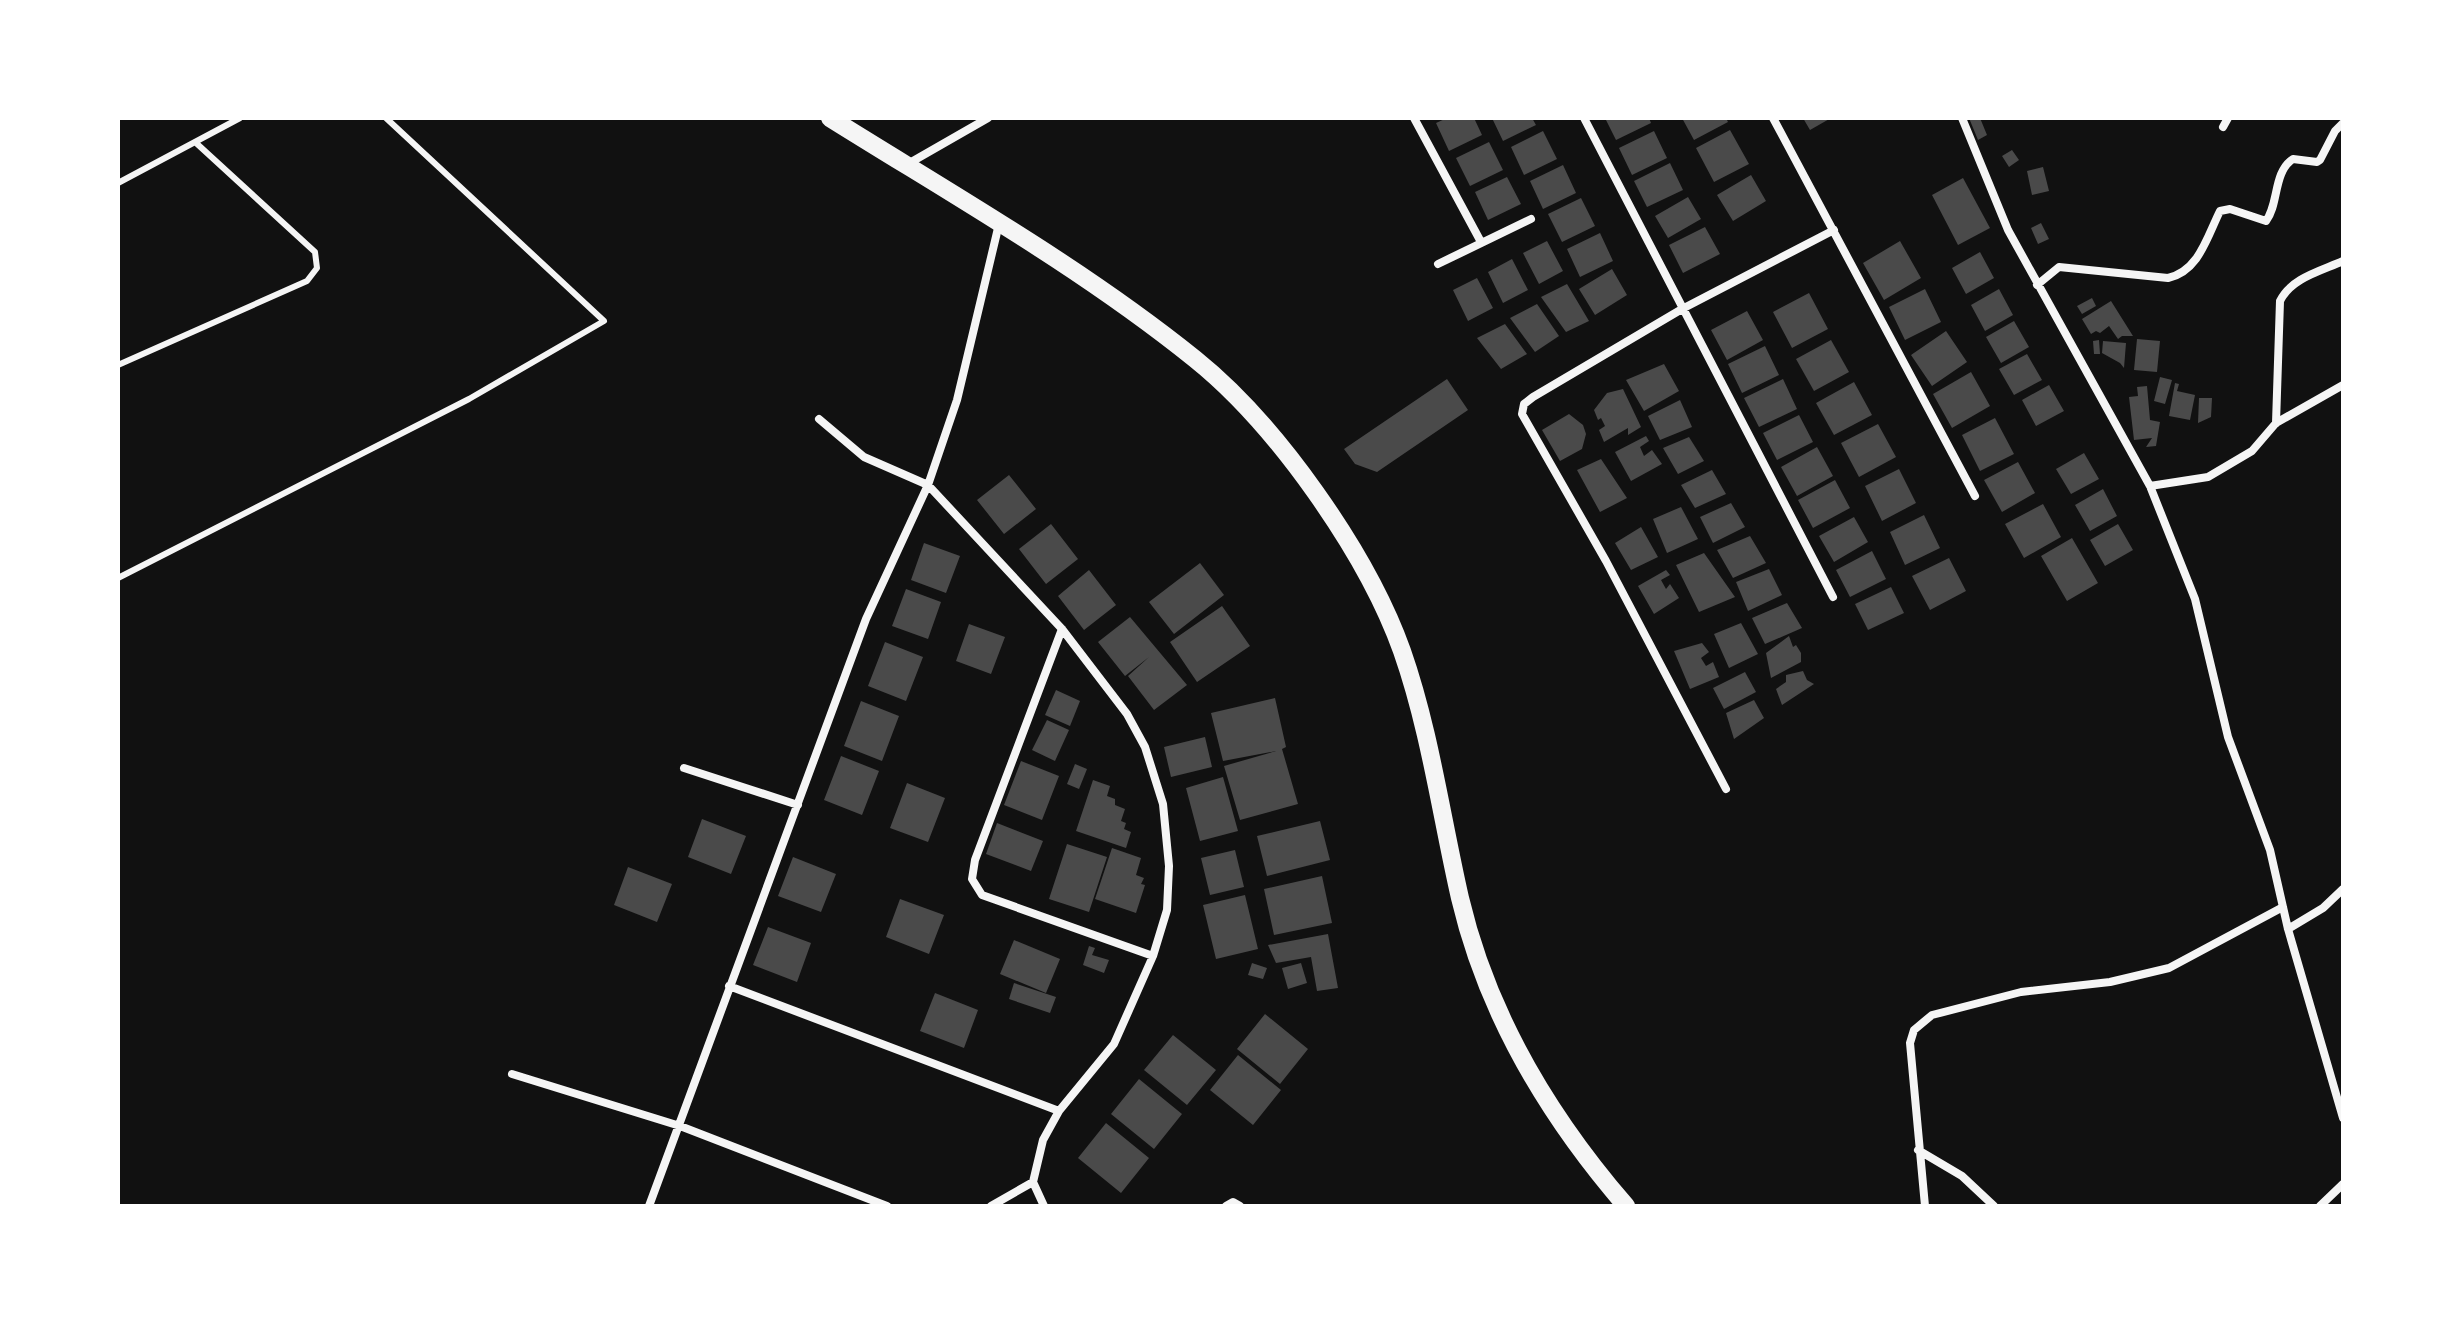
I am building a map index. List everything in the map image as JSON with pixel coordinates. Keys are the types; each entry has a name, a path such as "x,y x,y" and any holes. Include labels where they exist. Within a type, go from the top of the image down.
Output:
{"main road":[{"path":"830,118 1083,277 1197,361 1248,409 1332,516 1370,582 1400,647 1423,716 1461,900 1481,965 1508,1030 1536,1085 1569,1136 1626,1206"}],"street":[{"path":"906,165 988,118"},
{"path":"1414,118 1481,242"},
{"path":"1584,118 1833,597"},
{"path":"1773,118 1975,496"},
{"path":"1962,118 2008,230 2150,486 2195,599 2228,737 2270,850 2288,929 2343,1118"},
{"path":"2223,127 2228,118"},
{"path":"2037,285 2059,267 2168,278 2180,275 2198,256 2220,211 2230,209 2266,221 2284,167 2293,159 2320,160 2335,131 2343,123"},
{"path":"1438,264 1531,219"},
{"path":"649,1206 866,619 928,485 957,400 999,224"},
{"path":"1726,789 1606,561 1522,414 1524,404 1533,397 1682,309 1834,230"},
{"path":"2276,423 2280,301 2286,290 2300,280 2343,261"},
{"path":"2150,486 2208,477 2252,451 2276,423 2343,385"},
{"path":"819,419 864,457 928,485 1062,629 1127,714 1145,747 1163,804 1169,866 1167,910 1153,956 1114,1044 1059,1111 1043,1140 1033,1182 1044,1206"},
{"path":"1062,629 975,860 972,879 982,895 1153,956"},
{"path":"684,768 798,805"},
{"path":"2288,929 2323,908 2343,889"},
{"path":"1925,1206 1910,1043 1914,1030 1932,1015 2021,992 2110,982 2169,968 2283,907"},
{"path":"729,986 1059,1111"},
{"path":"512,1074 680,1126 887,1206"},
{"path":"1918,1150 1962,1176 1994,1206"},
{"path":"991,1206 1033,1182"},
{"path":"2320,1206 2343,1184"},
{"path":"1226,1206 1233,1202 1240,1206"}],"lane":[{"path":"118,183 240,118"},
{"path":"118,578 469,399 604,321 386,118"},
{"path":"118,365 307,281 317,268 315,252 195,142"}],"building":[{"path":"1447,118 1474,118 1482,135 1449,151 1436,123"},
{"path":"1492,118 1532,118 1536,125 1503,141"},
{"path":"1605,118 1649,118 1651,123 1616,140"},
{"path":"1682,118 1726,118 1728,122 1694,140"},
{"path":"1803,118 1831,118 1810,130"},
{"path":"1969,118 1980,118 1987,135 1978,140"},
{"path":"1730,130 1749,164 1714,182 1696,148"},
{"path":"1543,131 1557,159 1524,175 1511,147"},
{"path":"1654,131 1667,158 1632,175 1619,148"},
{"path":"1489,142 1503,170 1470,186 1456,158"},
{"path":"2012,150 2019,160 2009,167 2002,156"},
{"path":"1670,163 1683,190 1647,207 1634,181"},
{"path":"1563,165 1576,193 1543,209 1530,181"},
{"path":"2043,167 2049,191 2032,195 2027,171"},
{"path":"1751,175 1766,201 1733,221 1717,195"},
{"path":"1507,177 1521,204 1488,220 1475,192"},
{"path":"1963,178 1990,228 1958,245 1932,195"},
{"path":"1688,197 1701,219 1668,238 1655,216"},
{"path":"1581,198 1595,226 1562,242 1548,214"},
{"path":"2041,223 2049,239 2038,244 2031,228"},
{"path":"1705,227 1720,254 1683,273 1669,245"},
{"path":"1600,233 1613,261 1580,277 1567,249"},
{"path":"1547,241 1563,271 1539,284 1523,253"},
{"path":"1900,241 1921,278 1884,300 1863,263"},
{"path":"1980,252 1994,278 1966,294 1952,268"},
{"path":"1512,259 1528,290 1503,303 1488,272"},
{"path":"1612,269 1627,295 1595,315 1579,289"},
{"path":"1477,278 1493,308 1468,321 1453,290"},
{"path":"1567,284 1589,321 1566,332 1541,297"},
{"path":"1925,289 1941,322 1905,340 1889,307"},
{"path":"1999,289 2013,315 1985,331 1971,305"},
{"path":"1809,293 1828,329 1792,348 1773,312"},
{"path":"2092,298 2096,306 2082,314 2077,306"},
{"path":"2111,301 2133,336 2118,339 2109,326 2100,333 2096,331 2091,334 2082,319"},
{"path":"1537,304 1559,336 1535,352 1510,318"},
{"path":"1747,311 1763,340 1727,360 1711,330"},
{"path":"2014,321 2029,347 2001,363 1986,337"},
{"path":"1505,324 1527,354 1501,369 1477,338"},
{"path":"1946,331 1967,362 1932,386 1911,355"},
{"path":"2137,339 2160,341 2157,372 2134,370"},
{"path":"1831,340 1849,372 1814,391 1796,359"},
{"path":"2099,340 2100,354 2094,354 2093,341"},
{"path":"2103,341 2126,343 2124,368 2102,353"},
{"path":"1765,346 1779,375 1742,393 1728,364"},
{"path":"2027,354 2042,380 2014,395 1999,369"},
{"path":"1664,364 1679,391 1644,411 1626,380"},
{"path":"1971,372 1990,406 1952,428 1933,394"},
{"path":"2160,377 2172,380 2165,404 2154,401"},
{"path":"1447,379 1468,410 1377,472 1355,464 1344,449"},
{"path":"1783,379 1797,409 1759,427 1744,398"},
{"path":"1854,382 1872,415 1834,435 1816,403"},
{"path":"2175,383 2179,384 2177,391 2195,395 2190,420 2169,416"},
{"path":"2049,385 2064,411 2036,426 2022,400"},
{"path":"2147,386 2150,420 2160,422 2156,446 2146,447 2152,438 2134,440 2129,397 2138,396 2137,387"},
{"path":"1623,389 1641,427 1628,435 1628,428 1604,442 1599,430 1605,426 1594,410 1607,393"},
{"path":"2199,398 2212,398 2211,417 2198,423"},
{"path":"1680,400 1692,427 1660,440 1648,416"},
{"path":"1569,414 1583,425 1586,434 1582,449 1560,461 1542,430"},
{"path":"1799,415 1813,442 1777,460 1763,433"},
{"path":"1995,418 2014,454 1980,471 1962,435"},
{"path":"1878,424 1896,457 1859,477 1841,443"},
{"path":"1646,436 1649,441 1640,447 1644,456 1652,450 1662,464 1631,481 1615,452"},
{"path":"1689,437 1704,461 1678,474 1663,448"},
{"path":"1817,447 1833,476 1797,496 1781,467"},
{"path":"2084,453 2099,479 2071,494 2056,469"},
{"path":"1601,459 1627,498 1600,512 1577,470"},
{"path":"2018,462 2035,493 2002,512 1984,480"},
{"path":"1899,469 1916,503 1882,521 1865,486"},
{"path":"1712,470 1726,494 1695,508 1681,485"},
{"path":"1009,475 1036,509 1004,534 977,500"},
{"path":"1835,480 1850,508 1813,528 1798,500"},
{"path":"2103,489 2117,516 2090,531 2075,505"},
{"path":"1731,503 1745,527 1713,543 1700,517"},
{"path":"2043,504 2061,537 2024,558 2005,524"},
{"path":"1681,507 1698,539 1667,553 1653,519"},
{"path":"1924,515 1940,548 1905,565 1890,532"},
{"path":"1854,517 1868,542 1834,562 1819,536"},
{"path":"1051,524 1078,559 1046,584 1019,549"},
{"path":"2118,524 2133,550 2105,566 2090,540"},
{"path":"1641,527 1658,557 1631,570 1615,543"},
{"path":"1750,536 1766,563 1733,578 1717,550"},
{"path":"2072,538 2098,583 2067,601 2041,556"},
{"path":"924,543 960,556 946,593 911,580"},
{"path":"1872,551 1886,579 1850,597 1836,570"},
{"path":"1704,553 1735,597 1699,612 1676,565"},
{"path":"1949,558 1966,591 1930,610 1912,576"},
{"path":"1200,563 1224,595 1174,634 1149,602"},
{"path":"1769,569 1782,595 1748,611 1736,582"},
{"path":"1089,570 1116,605 1084,630 1058,596"},
{"path":"1666,570 1670,575 1661,580 1666,589 1670,584 1679,598 1654,614 1638,586"},
{"path":"1891,587 1904,613 1868,630 1855,604"},
{"path":"906,589 941,602 928,639 892,626"},
{"path":"1787,603 1802,628 1765,644 1752,618"},
{"path":"1222,606 1250,646 1197,682 1170,642"},
{"path":"1130,617 1187,685 1154,710 1128,676 1149,657 1125,676 1098,642"},
{"path":"1741,623 1758,654 1729,668 1714,634"},
{"path":"969,624 1005,637 991,674 956,661"},
{"path":"1789,636 1793,647 1796,645 1801,653 1801,662 1771,678 1766,653"},
{"path":"885,642 923,657 906,701 868,686"},
{"path":"1702,643 1709,652 1701,658 1706,666 1713,662 1719,677 1690,689 1674,651"},
{"path":"1803,671 1807,680 1814,684 1782,705 1776,689 1786,682 1786,675"},
{"path":"1745,672 1756,692 1724,709 1713,688"},
{"path":"1056,690 1080,701 1070,726 1045,715"},
{"path":"1275,698 1286,747 1282,749 1298,804 1240,820 1224,766 1276,751 1223,761 1211,713"},
{"path":"1754,700 1764,718 1734,739 1726,713"},
{"path":"861,701 899,716 882,761 844,746"},
{"path":"1047,720 1069,730 1055,761 1032,750"},
{"path":"1205,737 1212,767 1171,777 1164,747"},
{"path":"841,756 879,771 862,815 824,800"},
{"path":"1021,761 1059,776 1042,820 1004,805"},
{"path":"1075,764 1087,769 1079,789 1067,784"},
{"path":"1223,777 1238,831 1200,841 1186,788"},
{"path":"1093,780 1110,786 1107,796 1115,799 1115,805 1125,809 1121,821 1126,823 1124,829 1131,832 1126,848 1076,831"},
{"path":"907,783 945,798 928,842 890,828"},
{"path":"702,819 746,836 731,874 688,857"},
{"path":"1320,821 1330,860 1267,876 1257,836"},
{"path":"997,823 1043,841 1031,871 986,854"},
{"path":"1067,844 1107,857 1089,912 1049,899"},
{"path":"1112,848 1141,858 1136,875 1144,878 1141,884 1145,885 1136,913 1095,899"},
{"path":"1235,850 1244,887 1210,895 1201,858"},
{"path":"793,857 836,874 821,912 778,896"},
{"path":"628,867 672,884 657,922 614,905"},
{"path":"1322,876 1332,923 1274,935 1264,889"},
{"path":"1245,895 1258,949 1216,959 1203,905"},
{"path":"900,899 944,915 929,954 886,937"},
{"path":"768,927 811,943 797,982 753,965"},
{"path":"1328,934 1338,988 1317,991 1311,957 1276,963 1268,945"},
{"path":"1014,940 1060,959 1046,993 1000,974"},
{"path":"1089,946 1095,948 1092,955 1109,960 1104,973 1083,965"},
{"path":"1252,963 1267,968 1263,979 1248,975"},
{"path":"1301,963 1307,983 1288,989 1282,968"},
{"path":"1014,983 1056,997 1050,1013 1009,999"},
{"path":"935,993 978,1010 964,1048 920,1031"},
{"path":"1265,1014 1308,1049 1280,1084 1237,1049"},
{"path":"1173,1035 1216,1070 1187,1105 1144,1070"},
{"path":"1238,1055 1281,1090 1253,1125 1210,1090"},
{"path":"1139,1079 1182,1114 1154,1149 1111,1114"},
{"path":"1106,1123 1149,1158 1121,1193 1078,1158"}]}
